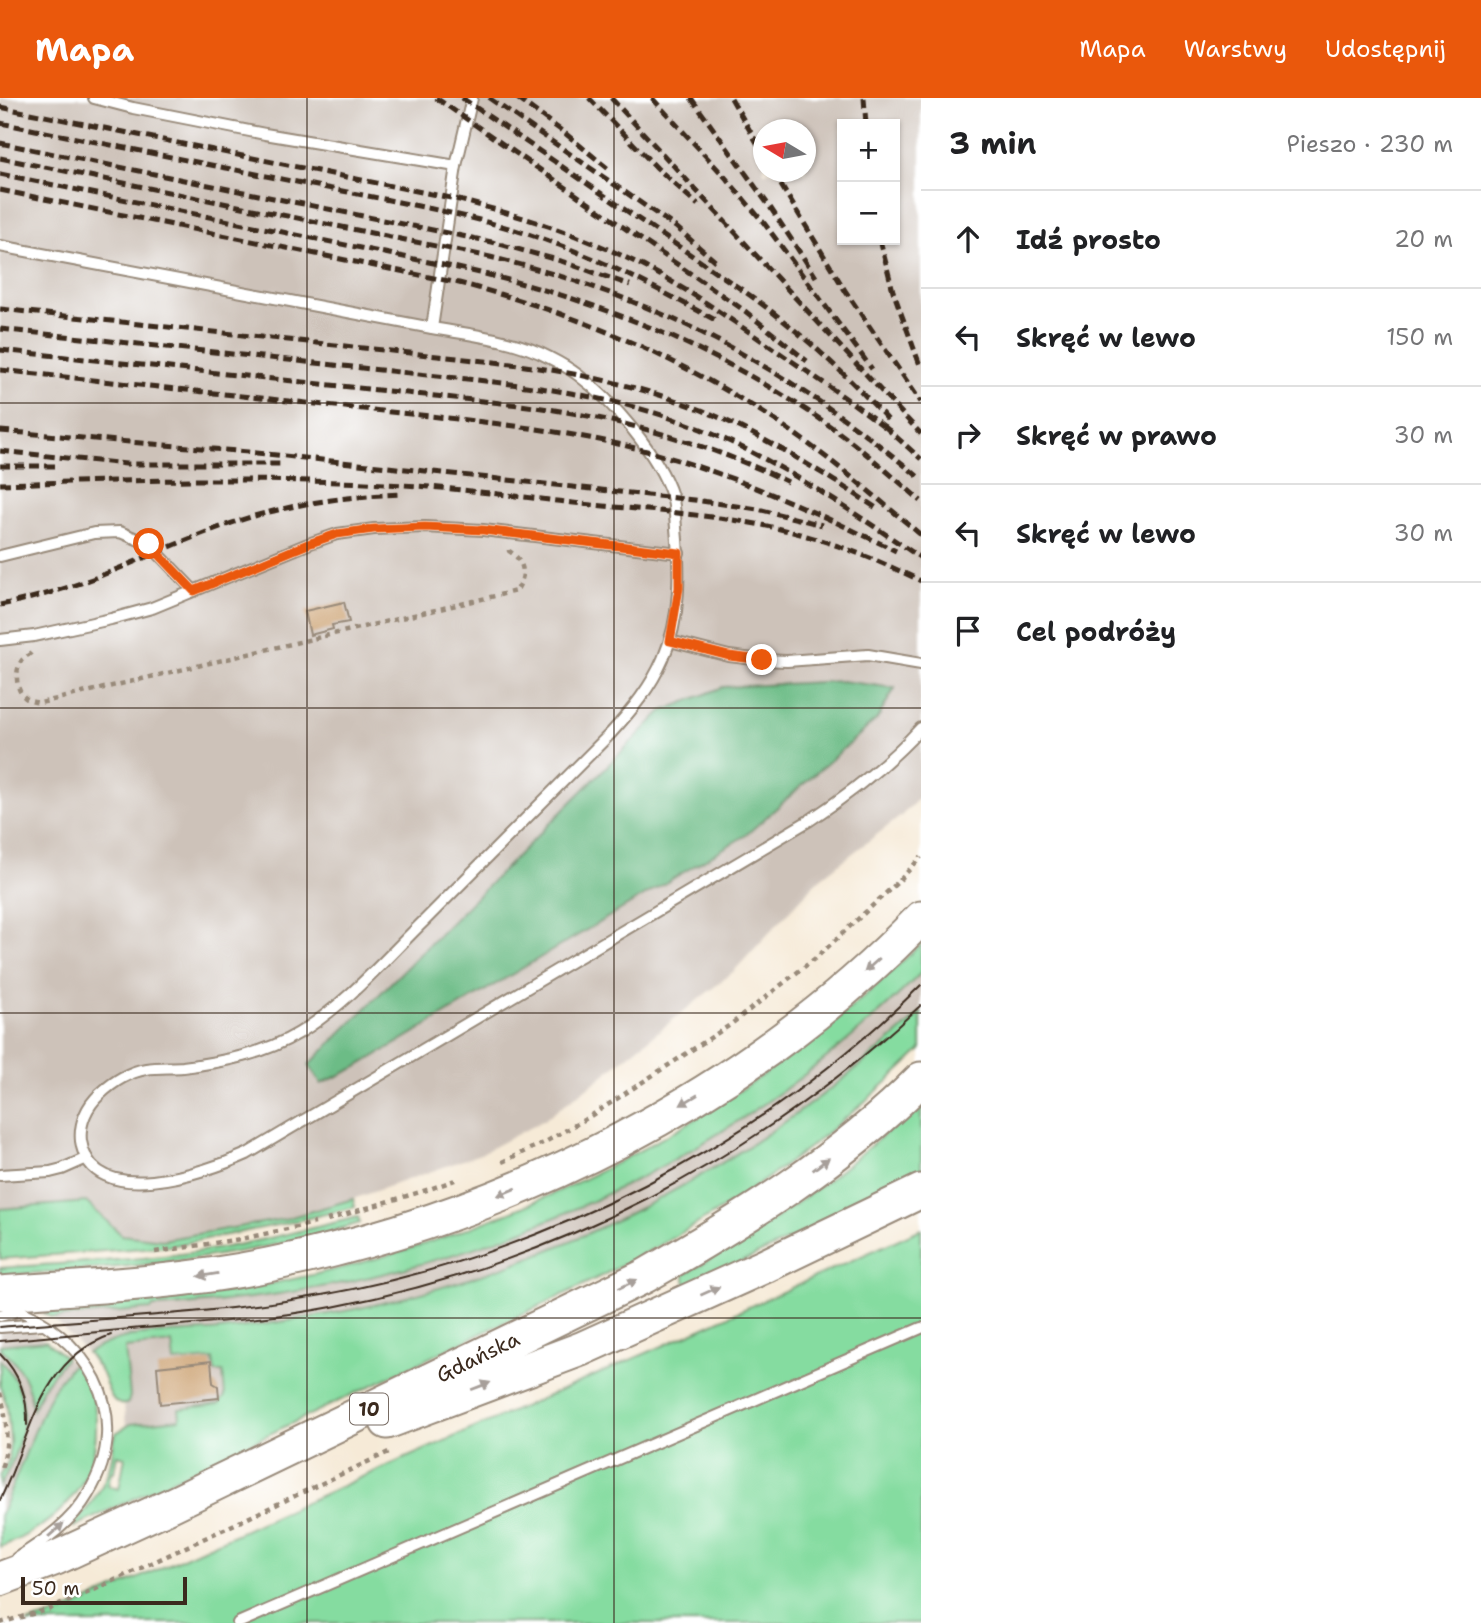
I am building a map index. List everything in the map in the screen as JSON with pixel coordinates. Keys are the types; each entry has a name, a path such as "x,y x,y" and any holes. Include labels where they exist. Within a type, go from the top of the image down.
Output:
{"main road":[{"path":"10,1302 147,1267 266,1265 368,1240 520,1187 630,1135 758,1056 834,998 921,918"},
{"name":"Gdańska","path":"0,1579 56,1558 172,1504 567,1315 667,1263 781,1194 848,1143 921,1079"},
{"path":"172,1504 581,1349 765,1266 921,1191"}],"lane":[{"path":"94,98 265,134 456,166"},
{"path":"432,328 456,166 472,98"},
{"path":"0,246 506,341 548,357 578,375 605,399 650,452 673,497 679,553 679,588 670,641 658,668 631,710 377,967 335,1007 300,1033 277,1045 223,1061 146,1069 126,1075 99,1095 87,1111 81,1127 81,1143 87,1158 96,1170 105,1176 142,1181 196,1173 247,1154 810,820 873,775 921,728"},
{"path":"0,640 34,636 152,608 308,544 337,534 374,529 425,527 483,530 679,553"},
{"path":"0,556 94,533 120,532 149,544 194,591"},
{"path":"670,641 715,653 762,660 868,655 921,664"},
{"path":"0,1175 50,1172 87,1158"},
{"path":"56,1300 102,1290 147,1267"},
{"path":"0,1316 10,1302"},
{"path":"0,1569 47,1538 76,1510 93,1485 105,1451 106,1417 98,1383 89,1367 74,1349 10,1302"},
{"path":"0,1303 10,1302 32,1307"},
{"path":"0,1327 43,1324"},
{"path":"238,1623 921,1328"}],"path":[{"path":"34,636 33,652 22,660 17,672 18,686 21,694 28,700 40,703 516,591 522,582 522,565 518,557 509,551 512,534"},
{"path":"501,1163 547,1142 589,1117 730,1025 818,956 921,857"},
{"path":"147,1267 241,1239 323,1221 466,1176"},
{"path":"0,1393 6,1445 5,1459 0,1470"},
{"path":"0,1623 50,1608 94,1590 398,1447"}],"shaded area":[{"path":"0,98 921,98 921,796 901,816 818,880 733,972 544,1120 480,1154 353,1199 285,1219 163,1240 122,1236 86,1202 0,1209"},
{"path":"921,973 921,1013 871,1057 803,1110 675,1192 546,1251 493,1271 396,1300 265,1324 132,1336 87,1353 52,1318 236,1300 344,1283 436,1260 530,1228 617,1189 701,1144 823,1060"},
{"path":"18,1319 46,1341 0,1345 0,1321"},
{"path":"234,1334 238,1415 126,1426 118,1346"},
{"path":"0,1348 16,1362 27,1384 33,1408 45,1384 66,1358 73,1364 47,1401 0,1516 0,1486 20,1440 24,1417 20,1391 12,1374 0,1360"}],"green space":[{"path":"842,681 895,688 877,719 746,835 355,1068 321,1084 309,1065 662,711 723,687"},
{"path":"921,944 921,973 854,1035 782,1091 706,1141 626,1185 542,1223 456,1253 368,1277 279,1294 52,1318 44,1313 235,1290 354,1265 491,1220 558,1192 685,1125 746,1086 835,1021"},
{"path":"921,1013 921,1050 871,1097 818,1140 705,1219 568,1292 74,1527 106,1478 116,1433 131,1424 180,1419 179,1409 219,1404 225,1396 223,1372 215,1372 213,1359 174,1362 172,1343 125,1348 130,1396 128,1403 117,1403 87,1353 132,1336 220,1330 351,1310 431,1290 508,1265 584,1235 656,1200 726,1160 794,1116 859,1066","holes":["117,1455 125,1457 119,1489 108,1486"]},
{"path":"921,1102 921,1177 687,1288 684,1274 778,1217 865,1150"},
{"path":"353,1199 355,1207 170,1246 0,1259 0,1209 86,1202 122,1235 162,1240 285,1219"},
{"path":"358,1217 360,1223 227,1254 136,1265 0,1275 0,1268 138,1258 221,1248"},
{"path":"921,1229 921,1623 27,1623 61,1613"},
{"path":"46,1341 66,1358 45,1384 33,1409 22,1375 0,1345"},
{"path":"0,1360 12,1375 19,1390 23,1422 15,1454 0,1486 0,1477 8,1461 10,1442 7,1406 0,1386"},
{"path":"73,1364 87,1384 95,1407 95,1446 90,1466 69,1501 55,1515 38,1528 0,1547 0,1516 47,1401"}],"building":[{"path":"344,602 349,622 332,625 333,629 310,635 305,611"},
{"path":"211,1361 213,1383 218,1386 219,1398 160,1404 157,1367"}],"tram line":[{"path":"0,1327 202,1311 322,1295 405,1277 487,1252 567,1222 645,1185 720,1143 791,1095 858,1043 921,985"},
{"path":"0,1341 308,1311 414,1288 494,1264 572,1234 648,1198 721,1157 791,1111 858,1060 921,1005"},
{"path":"0,1500 39,1404 52,1382 67,1363 87,1347 111,1335"},
{"path":"0,1354 18,1378 26,1405 27,1425"}],"railway":[{"path":"436,98 745,311 807,361"},
{"path":"462,98 770,310 824,355 890,422"},
{"path":"489,98 677,228 715,261"},
{"path":"517,98 611,171"},
{"path":"589,98 657,168 698,205"},
{"path":"611,98 921,434"},
{"path":"652,98 764,223 872,369"},
{"path":"691,98 770,207 816,277"},
{"path":"731,98 753,136"},
{"path":"864,98 866,119"},
{"path":"0,107 451,198 569,233 615,252 682,288 823,382 890,431"},
{"path":"0,123 412,205 501,226 600,261 717,321"},
{"path":"0,143 492,242 561,261 630,285"},
{"path":"0,158 490,257 551,273 610,293 719,341 771,371 822,403 921,479"},
{"path":"0,174 453,267 502,278 597,307 687,344 775,390 844,437 921,501"},
{"path":"779,182 846,292 921,402"},
{"path":"0,190 459,283 585,323 704,378 779,423 816,449 921,535"},
{"path":"881,245 893,291 921,368"},
{"path":"0,309 503,363 611,382 665,397 716,416 799,460 878,509"},
{"path":"0,329 495,382 571,393 645,410 714,435 776,465 921,558"},
{"path":"0,350 555,410 624,424 691,443 788,482"},
{"path":"0,370 466,420 601,440 669,457 735,480 800,506 896,551"},
{"path":"884,426 921,459"},
{"path":"0,431 248,452 694,500 758,509 822,525"},
{"path":"0,451 126,464 282,464"},
{"path":"0,466 57,466"},
{"path":"0,484 151,480 353,482 470,491 698,515 767,526 807,536 846,549 921,581"},
{"path":"0,605 81,583 199,535 276,510 318,502 402,494"}],"route":[{"path":"149,544 194,591 337,534 374,529 425,527 483,530 679,553 679,588 670,641 702,651 762,660"}]}
